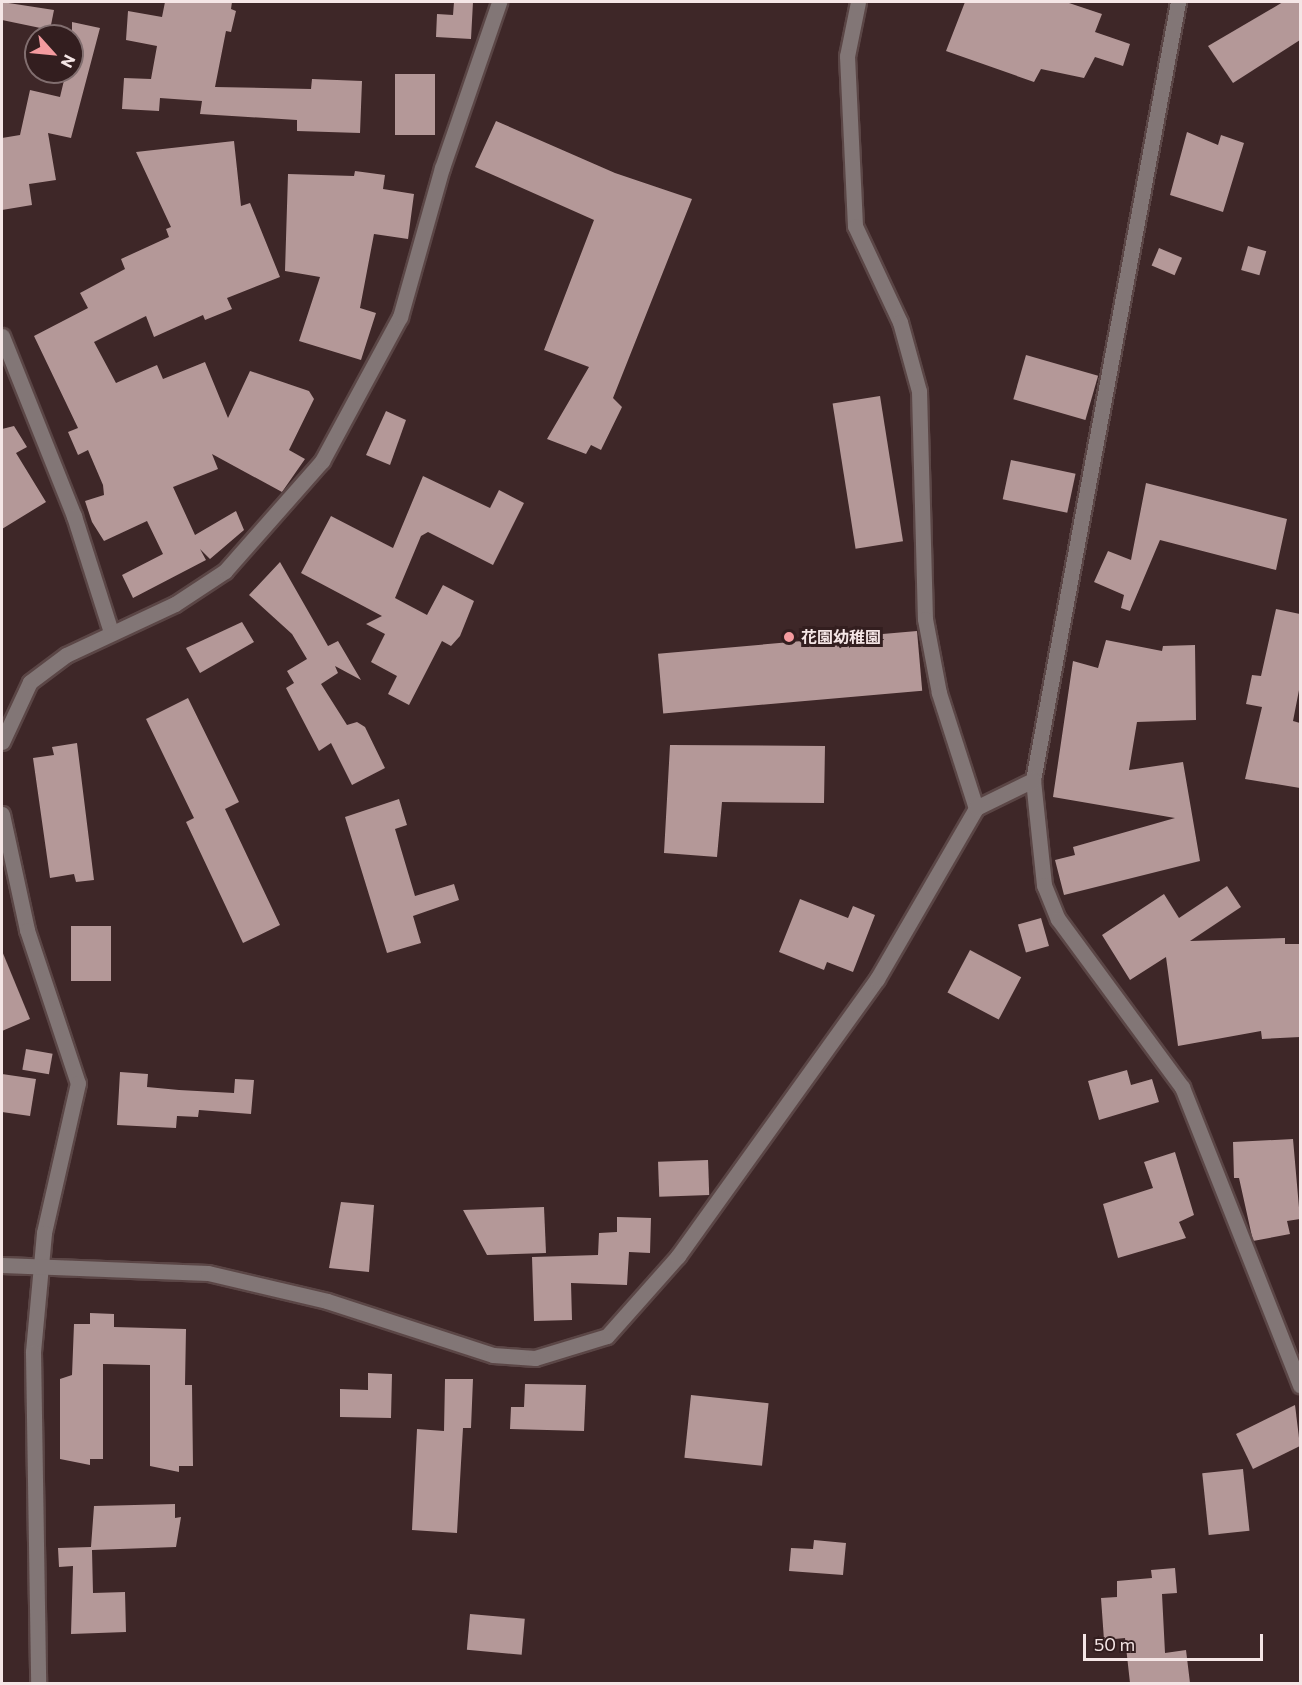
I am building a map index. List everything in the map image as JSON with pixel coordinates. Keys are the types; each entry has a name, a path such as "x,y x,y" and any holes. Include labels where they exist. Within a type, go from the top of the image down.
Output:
{"street":[{"path":"2,742 30,682 111,632 175,604 225,571 322,461 400,317 442,168 499,2"},
{"path":"858,2 847,67 855,226 900,322 919,391 925,619 939,693 975,808"},
{"path":"1178,2 1033,780 1044,885 1058,919 1182,1087 1300,1385"},
{"path":"2,336 74,516 111,632"},
{"path":"2,1265 39,1269 208,1273 327,1300 494,1355 535,1358 607,1336 678,1256 877,979 975,808 1033,780"},
{"path":"2,814 27,930 78,1083 39,1269 33,1352 38,1683"}],"building":[{"path":"2,2 54,10 51,24 24,25 2,20"},
{"path":"165,2 232,2 231,9 236,11 231,32 226,31 215,87 311,89 312,79 362,81 360,133 297,131 297,120 200,114 202,101 160,98 159,111 122,109 124,78 151,79 157,46 126,40 128,11 162,17"},
{"path":"454,2 473,2 471,39 436,37 437,14 453,15"},
{"path":"965,2 1066,2 1102,14 1095,32 1130,44 1123,66 1095,57 1084,78 1041,69 1034,82 946,51"},
{"path":"1283,2 1300,2 1300,40 1233,83 1208,46"},
{"path":"84,25 100,28 71,138 48,133 56,180 29,184 32,205 2,210 2,138 20,135 30,90 60,97 63,84 84,84"},
{"path":"395,74 435,74 435,135 395,135"},
{"path":"496,121 615,173 692,199 613,398 622,407 601,450 591,445 586,454 547,439 589,367 544,350 594,220 475,167"},
{"path":"1187,132 1218,145 1221,135 1244,143 1223,212 1170,195"},
{"path":"234,141 241,206 250,203 280,277 227,298 232,309 205,320 203,315 154,337 146,316 94,342 116,383 157,365 163,379 205,362 228,418 250,371 309,391 314,399 289,450 305,459 282,492 212,454 218,469 173,487 195,535 236,511 244,530 210,559 200,549 206,560 133,598 122,575 163,554 147,521 104,541 92,522 85,501 104,495 103,485 88,450 78,455 68,432 78,428 34,336 88,308 80,293 125,269 121,259 169,237 166,229 171,227 136,152"},
{"path":"355,171 385,175 383,189 414,194 408,239 374,234 360,308 376,313 361,360 299,341 320,277 285,271 288,174 354,176"},
{"path":"1248,246 1266,251 1259,275 1241,270"},
{"path":"1159,248 1182,258 1175,275 1152,265"},
{"path":"1026,355 1098,376 1085,420 1013,399"},
{"path":"880,396 903,541 856,549 833,404"},
{"path":"386,411 406,420 390,465 366,455"},
{"path":"14,426 27,447 16,453 46,502 2,529 2,429"},
{"path":"1011,460 1076,474 1067,513 1003,499"},
{"path":"423,476 490,508 499,490 524,503 493,565 428,532 421,536 395,598 427,615 443,585 474,601 460,636 451,646 442,641 409,705 388,694 397,676 371,662 385,634 366,624 382,616 301,573 331,516 393,548"},
{"path":"1146,483 1287,519 1276,570 1160,540 1130,611 1121,608 1124,595 1094,582 1108,551 1131,560"},
{"path":"280,562 328,646 338,641 361,680 335,666 338,673 321,684 347,725 357,722 365,727 385,768 352,785 331,743 319,751 286,688 294,683 287,671 307,659 292,634 249,595"},
{"path":"1276,609 1300,614 1300,685 1293,721 1300,723 1300,788 1245,779 1262,707 1246,704 1252,675 1261,676"},
{"path":"242,622 254,642 200,673 186,648"},
{"path":"917,631 922,691 663,713 658,654"},
{"path":"1106,640 1162,651 1163,646 1195,645 1196,720 1137,722 1129,770 1183,762 1200,861 1064,895 1055,860 1075,855 1073,847 1175,818 1053,797 1073,661 1098,668"},
{"path":"188,698 239,802 225,809 280,925 243,943 186,822 194,818 146,719"},
{"path":"77,743 94,880 76,882 74,874 50,878 33,758 54,755 52,747"},
{"path":"670,745 825,746 824,803 722,802 717,857 664,853"},
{"path":"399,799 407,825 395,829 415,896 454,884 459,900 413,916 421,943 387,953 345,817"},
{"path":"1227,886 1241,907 1190,941 1285,938 1285,944 1300,944 1300,1037 1262,1039 1261,1031 1178,1046 1166,957 1130,980 1102,935 1164,894 1179,918"},
{"path":"800,899 848,918 853,906 875,915 853,972 827,962 824,970 779,952"},
{"path":"1041,918 1049,946 1026,952 1018,925"},
{"path":"71,926 111,926 111,981 71,981"},
{"path":"970,950 1021,977 999,1020 947,992"},
{"path":"2,951 30,1019 2,1031"},
{"path":"26,1049 53,1054 49,1074 22,1070"},
{"path":"1127,1070 1131,1085 1152,1079 1159,1102 1099,1120 1088,1081"},
{"path":"120,1072 148,1074 147,1087 179,1090 234,1093 235,1079 254,1080 251,1114 199,1110 198,1117 177,1116 176,1128 117,1125"},
{"path":"2,1074 36,1079 30,1116 2,1112"},
{"path":"1293,1139 1300,1219 1287,1221 1290,1234 1253,1241 1239,1178 1234,1178 1233,1142"},
{"path":"1175,1152 1194,1215 1179,1222 1186,1238 1118,1258 1103,1204 1153,1188 1144,1162"},
{"path":"708,1160 709,1195 659,1197 658,1162"},
{"path":"341,1202 374,1205 369,1272 329,1268"},
{"path":"544,1207 546,1253 487,1255 463,1210"},
{"path":"617,1217 651,1218 650,1253 629,1252 627,1285 571,1283 572,1320 534,1321 532,1257 598,1255 599,1233 617,1232"},
{"path":"90,1313 114,1314 114,1327 186,1329 185,1385 192,1385 193,1466 179,1466 179,1472 150,1466 150,1365 103,1364 103,1459 90,1459 90,1465 60,1459 60,1379 72,1375 74,1324 90,1324"},
{"path":"368,1373 392,1374 391,1418 340,1417 340,1389 368,1390"},
{"path":"445,1379 473,1379 471,1428 463,1428 457,1533 412,1530 417,1429 444,1431"},
{"path":"525,1384 586,1385 584,1431 510,1429 511,1407 524,1407"},
{"path":"691,1395 769,1403 762,1466 684,1458"},
{"path":"1295,1405 1300,1446 1253,1469 1236,1434"},
{"path":"1243,1469 1249,1531 1209,1535 1202,1473"},
{"path":"175,1504 175,1518 181,1517 176,1547 92,1550 93,1593 125,1592 126,1632 71,1634 73,1566 59,1567 58,1548 91,1547 94,1506"},
{"path":"814,1540 846,1543 843,1575 789,1571 791,1548 813,1549"},
{"path":"1175,1568 1177,1593 1162,1594 1165,1653 1186,1650 1190,1683 1130,1683 1125,1638 1104,1640 1101,1598 1117,1597 1117,1581 1152,1578 1151,1570"},
{"path":"470,1614 525,1619 522,1655 467,1650"}],"place":[{"name":"花園幼稚園","path":"789,637"}]}
